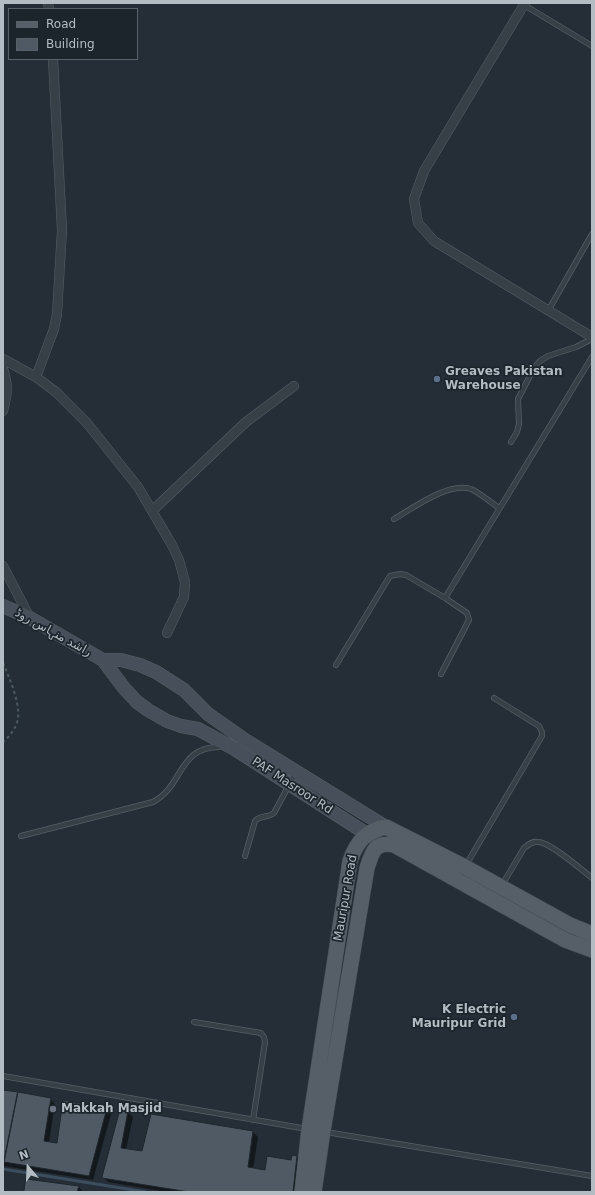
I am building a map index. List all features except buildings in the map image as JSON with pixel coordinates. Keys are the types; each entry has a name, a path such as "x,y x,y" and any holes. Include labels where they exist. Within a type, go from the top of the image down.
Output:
{"main road":[{"name":"راشد منہاس روڈ","path":"3,606 30,618 102,660 124,688 137,702 148,710 167,721 181,726 198,728"},
{"name":"راشد منہاس روڈ","path":"102,660 121,660 140,665 156,672 184,690 208,714"},
{"name":"PAF Masroor Rd","path":"208,714 245,740 386,828"},
{"name":"PAF Masroor Rd","path":"198,728 233,748 367,834 386,843"},
{"path":"367,834 379,828 386,828 501,886 563,922 592,934"},
{"name":"Mauripur Road","path":"314,1192 316,1130 350,861 354,849 367,834"},
{"path":"386,843 394,845 565,940 592,950"},
{"name":"Mauripur Road","path":"302,1192 316,1130 368,868 376,846 386,843"}],"street":[{"path":"525,4 424,171 414,199 418,223 434,241 592,338"},
{"path":"36,377 54,329 57,314 62,237 53,60"},
{"path":"3,359 36,377 56,392 87,423 138,488 172,544 179,560 184,582 184,597 167,633"},
{"path":"3,369 8,393 3,411"},
{"path":"152,511 246,422 294,386"},
{"path":"3,566 30,618"}],"lane":[{"path":"525,4 592,46"},
{"path":"548,311 592,234"},
{"path":"511,442 517,432 518,399 534,368 540,361 548,356 576,347 592,338"},
{"path":"445,598 592,358"},
{"path":"394,519 442,492 457,488 471,489 499,508"},
{"path":"336,664 390,576 400,574 406,575 467,613 469,620 441,674"},
{"path":"465,867 542,736 539,726 494,698"},
{"path":"21,836 153,802 166,793 190,757 197,751 204,748 214,747 233,748"},
{"path":"245,856 255,821 259,818 272,815 274,813 296,772"},
{"path":"501,886 524,848 536,841 542,842 568,859 592,878"},
{"path":"194,1022 261,1032 263,1034 265,1042 253,1120"},
{"path":"3,1076 253,1120 592,1176"}],"path":[{"path":"3,663 16,701 18,718 11,734 3,742"}],"waterway":[{"path":"3,1169 146,1192"}],"place":[{"name":"Greaves Pakistan Warehouse","path":"437,379"},
{"name":"K Electric Mauripur Grid","path":"514,1017"},
{"name":"Makkah Masjid","path":"53,1109"}]}
